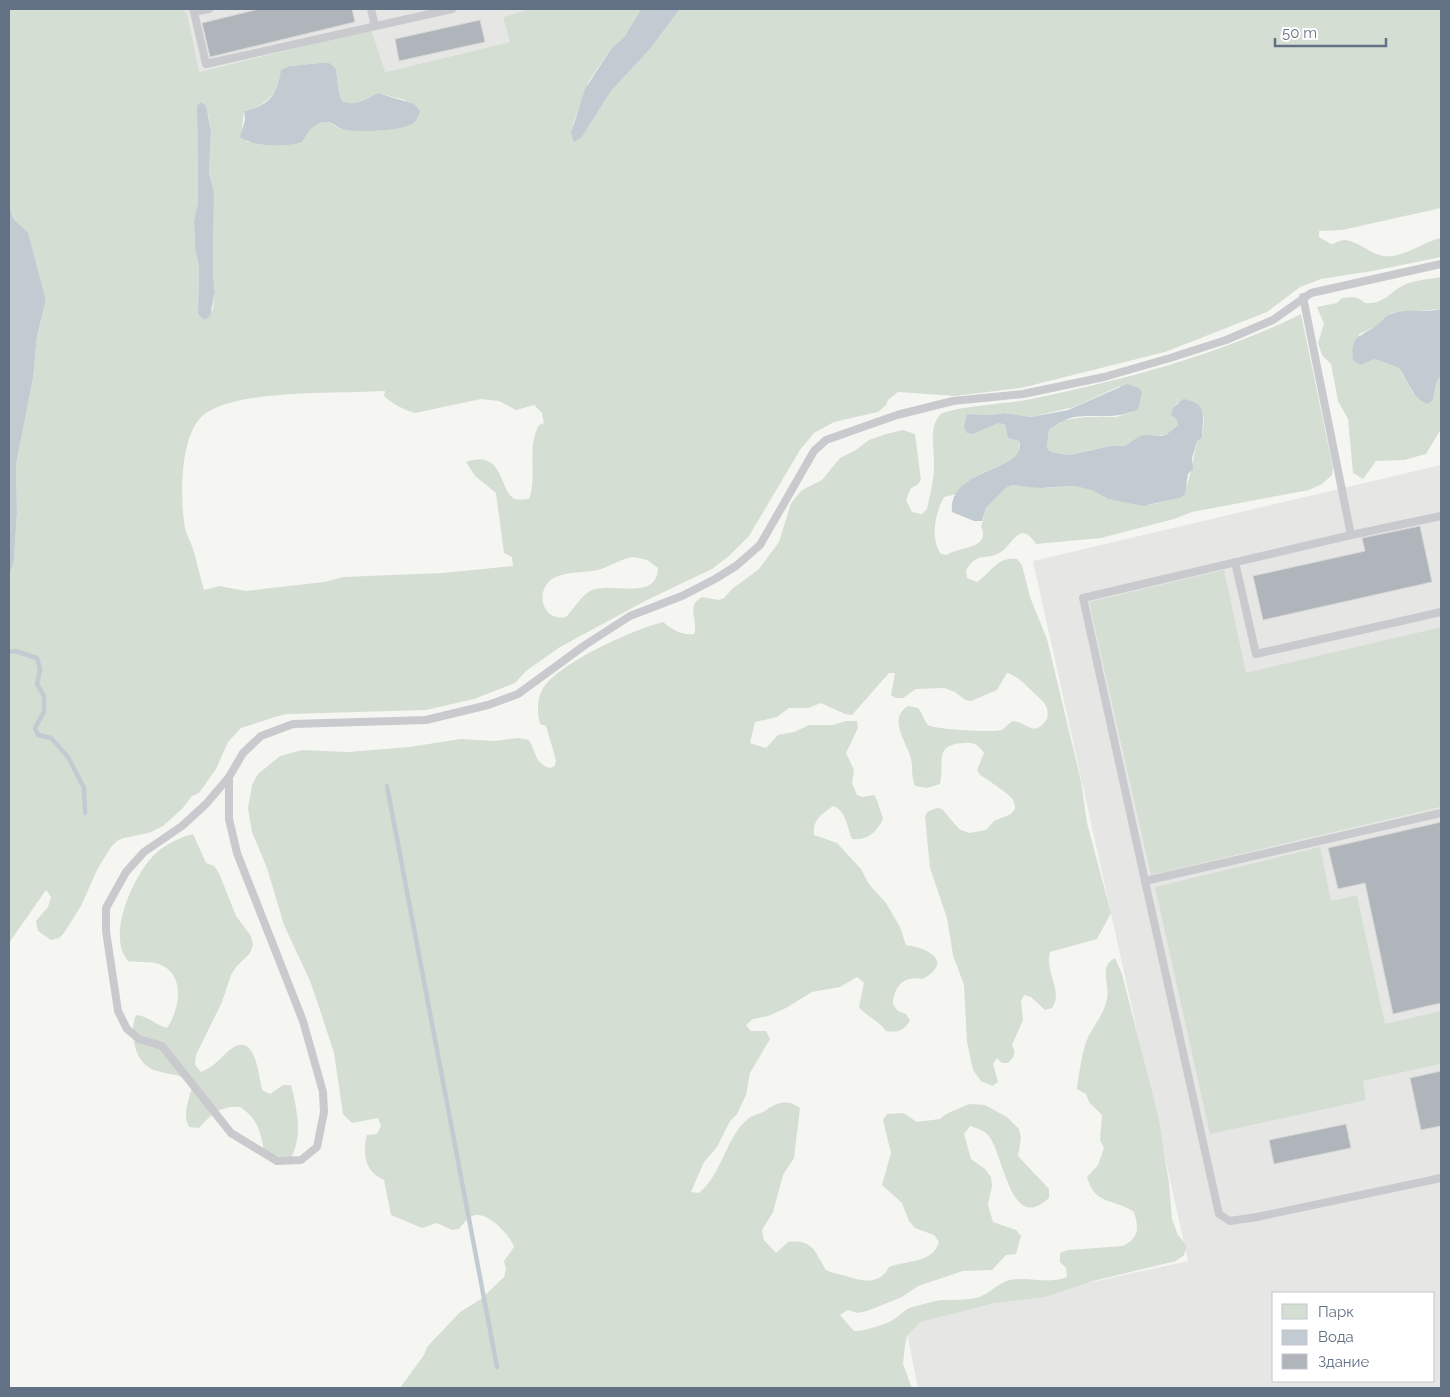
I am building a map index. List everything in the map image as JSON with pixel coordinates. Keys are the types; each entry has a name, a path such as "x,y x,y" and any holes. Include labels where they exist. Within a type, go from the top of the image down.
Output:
{"lane":[{"path":"210,9 194,11 206,64 452,9"},
{"path":"371,9 374,26"},
{"path":"229,777 230,819 237,853 303,1021 323,1092 324,1112 317,1147 301,1160 278,1161 231,1133 162,1046 139,1039 127,1029 118,1011 106,930 106,908 126,872 144,852 182,826 206,804 229,777 243,753 260,736 293,724 426,720 488,705 518,694 630,616 682,596 736,566 760,545 814,451 826,440 897,415 953,401 1023,394 1104,377 1226,340 1273,320 1311,293 1441,264"},
{"path":"1303,297 1351,535"},
{"path":"1441,516 1351,535 1082,598 1219,1214 1230,1221 1256,1217 1441,1178"},
{"path":"1235,562 1256,654 1441,612"},
{"path":"1145,881 1441,813"}],"shaded area":[{"path":"181,9 530,9 503,17 510,42 384,72 371,29 198,72 187,13"},
{"path":"1441,465 1441,627 1246,674 1151,875 1441,807 1441,1011 1385,1025 1357,895 1331,901 1366,1099 1363,1081 1441,1064 1441,1388 918,1388 905,1323 1188,1261 1033,561"}],"green space":[{"path":"9,9 181,9 187,13 199,72 371,29 385,72 510,42 503,17 530,9 641,9 625,36 611,49 589,81 573,124 585,131 611,91 650,49 680,9 1441,9 1441,208 1342,230 1319,231 1319,237 1331,244 1343,240 1351,241 1374,253 1386,256 1399,255 1441,238 1441,257 1321,279 1300,287 1267,312 1165,352 1021,388 955,396 898,392 878,412 834,422 814,433 800,450 749,536 729,556 712,569 647,600 560,647 526,671 515,683 474,699 426,710 288,714 241,728 228,742 216,769 199,793 192,796 182,809 163,826 149,833 124,838 117,841 111,847 98,868 81,906 59,938 51,940 38,931 36,921 48,907 51,897 46,890 9,943 9,577 14,560 17,512 16,465 33,378 37,336 46,300 28,234 13,218 9,205","holes":["320,63 336,69 339,93 342,101 347,103 361,102 378,93 405,100 412,124 387,129 358,130 342,129 324,122 314,127 302,142 279,144 247,142 242,128 244,111 261,105 267,100 273,94 290,66","208,114 211,131 209,173 214,192 213,275 215,292 213,309 204,320 198,314 199,267 195,249 194,220 198,203 197,116","385,391 384,396 403,409 415,413 481,399 499,401 516,410 534,405 542,413 544,423 539,425 533,443 533,481 529,499 519,500 513,498 494,465 478,459 466,462 475,476 496,493 504,553 512,557 513,566 443,573 343,577 324,582 246,591 219,586 204,590 185,528 183,515 183,466 191,434 197,422 206,413 222,405 266,396","630,558 647,560 658,568 656,579 650,585 641,588 599,588 590,591 566,617 558,617 547,611 542,598 543,591 552,579 564,574 601,569"]},
{"path":"1441,277 1441,309 1392,313 1383,318 1377,326 1359,334 1360,365 1375,359 1399,368 1413,393 1433,400 1436,384 1441,375 1441,429 1426,454 1404,460 1376,461 1363,479 1353,473 1348,419 1338,401 1331,364 1322,355 1318,343 1324,324 1317,307 1337,303 1342,298 1352,297 1365,303 1378,302 1406,284"},
{"path":"1301,314 1333,468 1332,475 1322,484 1309,490 1192,512 1174,519 1101,538 1036,544 1030,537 1021,533 1001,552 974,561 966,571 967,578 977,582 1004,560 1017,559 1022,565 1030,597 1047,639 1081,781 1087,823 1111,913 1097,939 1050,952 1049,966 1056,995 1052,1008 1045,1010 1031,997 1024,995 1021,1001 1023,1020 1012,1045 1014,1055 1008,1063 1002,1063 997,1058 993,1064 998,1082 992,1086 981,1081 973,1070 967,1042 964,985 953,955 947,918 930,868 925,817 927,812 937,808 942,809 959,829 969,833 986,830 994,821 1011,814 1015,809 1014,803 1009,795 980,775 977,770 984,753 978,746 970,743 954,744 944,751 940,784 927,788 915,786 911,759 900,731 899,717 908,706 918,708 928,725 940,728 996,731 1013,721 1034,729 1042,725 1047,719 1046,707 1022,681 1007,673 997,690 971,701 965,700 955,692 944,688 916,689 903,698 896,698 891,695 895,673 889,673 852,715 845,714 821,703 808,708 789,708 777,717 755,722 750,743 766,748 778,735 794,732 809,725 832,725 846,721 857,721 858,728 846,753 854,770 852,783 857,795 862,797 874,795 883,819 871,835 862,839 852,839 841,811 833,806 816,821 814,835 837,843 861,869 869,884 886,903 900,927 906,945 929,952 937,961 937,967 923,979 905,980 898,987 893,1004 898,1011 906,1014 910,1021 905,1027 894,1032 886,1031 859,1007 864,983 857,977 840,987 812,992 786,1008 768,1016 753,1019 746,1025 751,1031 766,1031 770,1039 750,1073 746,1095 737,1114 730,1121 717,1147 704,1162 691,1192 699,1193 707,1185 734,1135 748,1119 774,1105 791,1103 796,1105 800,1108 794,1158 783,1175 773,1212 762,1230 764,1240 776,1253 788,1242 803,1243 816,1252 826,1270 866,1281 877,1279 889,1267 925,1258 936,1249 939,1242 934,1235 915,1228 909,1221 902,1203 882,1185 891,1153 883,1120 887,1114 903,1113 917,1122 940,1119 946,1114 969,1104 985,1105 1007,1117 1019,1129 1021,1138 1018,1156 1049,1189 1049,1198 1036,1207 1025,1206 1016,1199 1009,1186 993,1143 987,1134 970,1126 964,1134 971,1159 985,1169 991,1177 992,1186 988,1205 993,1222 1016,1230 1021,1236 1016,1254 1006,1255 992,1270 963,1271 918,1286 902,1297 867,1311 857,1313 848,1310 840,1315 854,1331 862,1330 890,1322 912,1307 938,1301 976,1298 1010,1280 1052,1280 1067,1277 1066,1268 1060,1262 1060,1253 1068,1250 1123,1246 1132,1240 1137,1228 1134,1212 1100,1197 1090,1186 1087,1177 1098,1165 1104,1148 1100,1140 1102,1115 1089,1102 1086,1094 1077,1089 1085,1044 1103,1011 1107,999 1107,966 1115,958 1122,974 1158,1115 1169,1183 1172,1219 1178,1235 1187,1246 1184,1255 1176,1261 1093,1281 1045,1297 995,1303 920,1322 907,1336 905,1345 903,1364 912,1388 400,1388 424,1355 427,1347 460,1312 481,1299 504,1277 506,1269 504,1261 514,1247 509,1237 499,1226 482,1216 472,1216 459,1229 452,1230 437,1223 422,1228 391,1215 384,1180 378,1177 369,1167 365,1155 367,1135 377,1134 381,1126 378,1118 352,1123 343,1114 334,1053 310,981 284,925 267,868 252,832 248,808 252,785 258,774 280,756 302,750 348,752 409,747 461,739 495,741 518,738 529,740 541,764 550,768 555,766 556,760 546,726 540,724 538,711 540,694 550,680 563,669 597,649 650,626 663,622 681,633 694,634 693,609 697,601 702,597 719,600 724,598 732,589 759,569 779,542 791,503 802,490 822,480 840,458 856,450 869,440 903,430 915,434 921,480 911,488 906,500 912,512 922,514 927,509 932,488 933,431 937,418 942,413 1024,400 1104,383 1205,354 1270,329","holes":["1120,386 1133,412 1116,417 1086,417 1064,420 1049,430 1047,448 1051,452 1070,455 1109,446 1124,446 1130,442 1167,434 1178,425 1176,419 1171,415 1177,403 1200,407 1204,419 1202,438 1197,441 1189,477 1180,498 1150,505 1108,499 1092,489 1075,486 1046,488 1012,485 1006,488 986,508 981,527 982,540 972,546 947,555 941,554 936,541 935,526 938,511 944,497 957,494 965,483 984,472 1010,463 1019,453 1019,441 1008,438 1005,425 999,423 973,434 967,414 991,415 1005,413 1031,417 1074,407"]},
{"path":"1224,570 1246,673 1441,627 1441,807 1151,875 1089,602"},
{"path":"193,834 206,863 214,866 219,873 236,916 251,936 253,945 250,953 231,975 222,1002 196,1055 195,1065 201,1072 212,1066 236,1046 243,1045 249,1048 253,1055 262,1090 270,1094 283,1085 291,1085 297,1113 298,1131 295,1149 291,1158 273,1156 264,1151 257,1126 246,1111 240,1107 227,1108 216,1112 199,1128 189,1127 186,1112 192,1087 188,1079 154,1070 147,1066 142,1061 135,1046 133,1029 136,1015 145,1017 167,1028 175,1011 178,993 177,984 168,969 155,963 128,961 122,950 120,937 125,907 130,892 153,856 172,842"},
{"path":"1320,847 1331,901 1357,895 1385,1024 1441,1011 1441,1064 1363,1081 1366,1100 1210,1134 1155,887"}],"water":[{"path":"641,9 680,9 650,49 611,91 581,138 574,142 571,133 585,89 611,49 625,36"},
{"path":"329,63 336,69 342,101 357,103 378,93 414,104 420,111 416,120 412,124 398,128 367,131 342,129 330,122 325,122 317,124 311,129 302,142 288,145 253,143 240,137 245,120 244,111 260,106 271,98 280,78 281,70 290,66"},
{"path":"201,102 206,106 211,131 209,173 214,192 213,275 215,292 210,316 204,320 198,314 199,267 195,249 194,220 198,203 197,106"},
{"path":"9,205 13,218 28,233 46,300 37,336 33,378 16,465 17,512 14,560 9,577"},
{"path":"1441,309 1441,375 1436,384 1433,400 1427,404 1414,393 1399,368 1375,359 1360,365 1353,360 1353,347 1356,339 1388,315 1403,311"},
{"path":"1127,384 1139,388 1142,393 1138,409 1118,415 1080,416 1063,421 1049,430 1047,448 1051,452 1070,455 1110,446 1124,446 1142,435 1161,436 1167,434 1178,425 1176,419 1171,415 1173,408 1183,399 1192,401 1201,408 1203,413 1202,438 1197,441 1192,458 1193,469 1188,474 1185,494 1180,498 1143,506 1108,499 1092,490 1075,486 1040,488 1012,485 1006,488 986,508 982,521 974,521 952,512 954,497 962,486 1012,459 1019,451 1019,441 1008,438 1005,425 999,423 973,434 967,433 964,427 967,414 991,415 1005,413 1031,417 1068,410"}],"building":[{"path":"259,9 352,9 355,22 210,57 202,23"},
{"path":"480,20 485,42 399,61 395,39"},
{"path":"1420,526 1432,582 1263,620 1253,576 1365,551 1362,538"},
{"path":"1441,822 1441,1003 1393,1014 1365,883 1338,889 1328,848"},
{"path":"1441,1071 1441,1126 1421,1130 1410,1078"},
{"path":"1346,1124 1351,1148 1274,1164 1269,1140"}],"waterway":[{"path":"9,652 15,651 37,658 40,669 37,684 44,696 44,712 35,728 38,735 51,738 68,757 84,788 85,813"},
{"path":"387,786 497,1367"}]}
